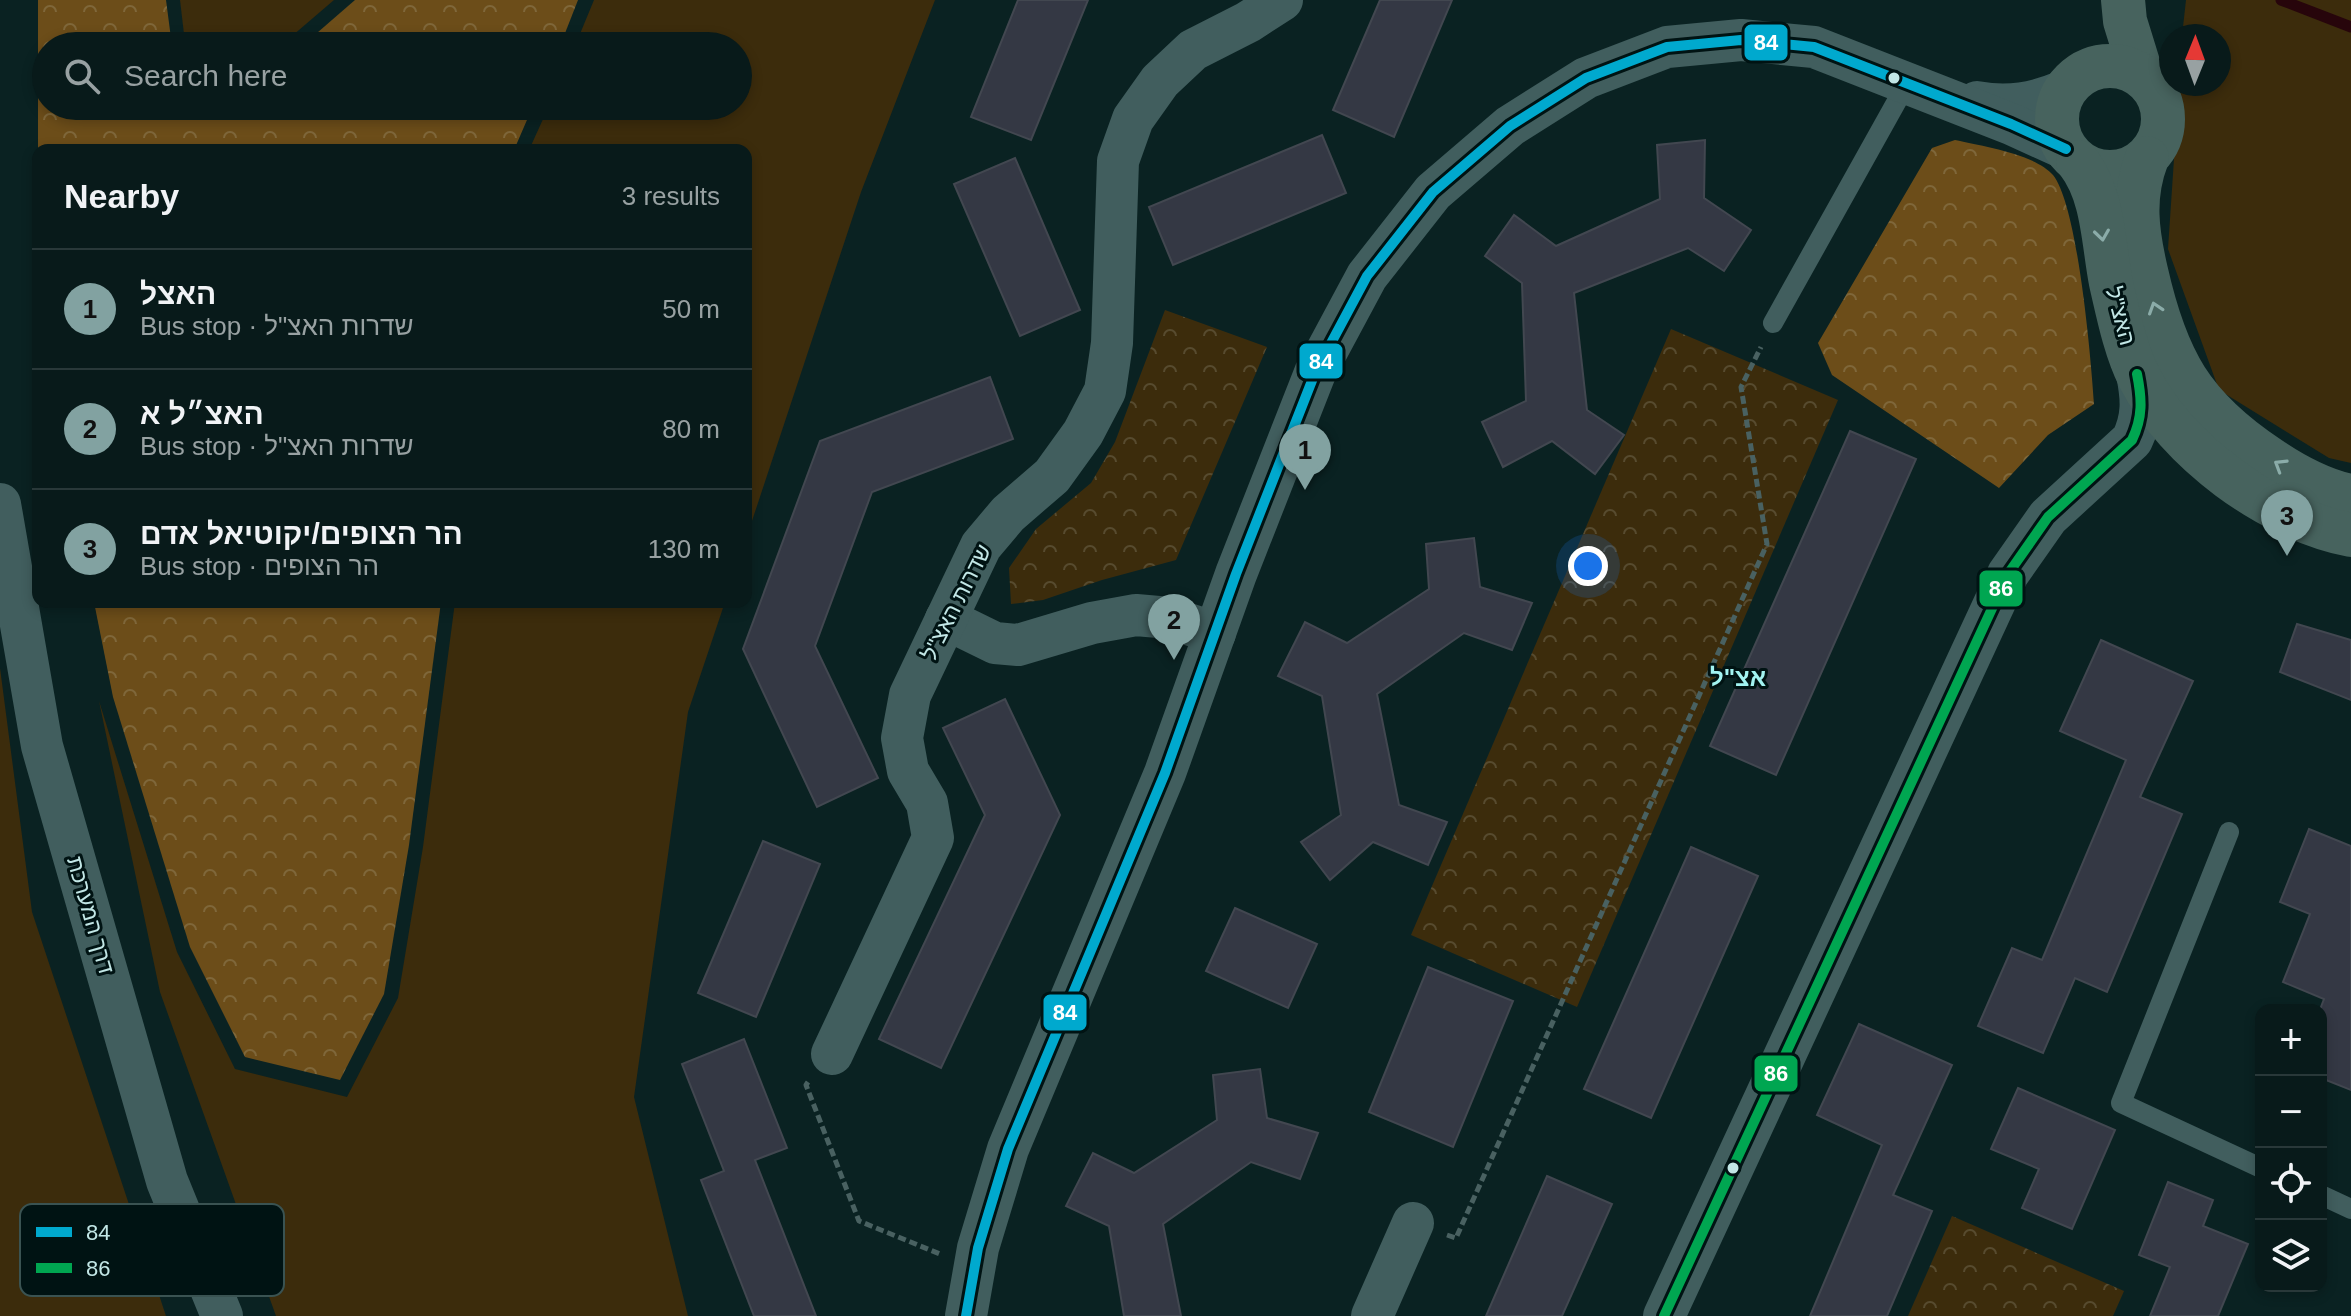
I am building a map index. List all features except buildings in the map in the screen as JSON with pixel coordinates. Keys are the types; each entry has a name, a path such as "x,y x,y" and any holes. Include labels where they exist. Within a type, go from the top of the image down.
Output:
{"street":[{"name":"שדרות האצ\"ל","path":"832,1054 933,838 927,803 908,771 902,738 910,695 981,546 1008,514 1052,476 1083,433 1105,391 1112,343 1118,161 1133,119 1160,81 1193,50 1248,22 1282,0"},
{"path":"2072,156 2058,134 2056,116 2074,82 2108,0"},
{"path":"2123,0 2125,21 2142,76"},
{"path":"966,1316 978,1248 1008,1149 1165,773 1315,373 1367,276 1433,192 1510,126 1586,78 1667,47 1741,40 1814,47 2037,135 2094,170 2111,173 2128,170 2147,158 2160,140 2163,114 2155,89 2142,76 2118,66 2100,67 2040,101 1993,105 1920,88"},
{"name":"האצ\"ל","path":"2072,156 2087,175 2096,194 2117,311 2137,374 2174,431 2199,454 2274,508 2326,530 2351,535"},
{"name":"האצ\"ל","path":"2147,158 2137,192 2138,239 2152,300 2172,356 2185,380 2202,403 2240,439 2287,470 2331,492 2351,496"},
{"path":"1664,1316 2008,574 2048,517 2132,440 2140,423 2142,402 2137,374"},
{"path":"2119,454 2152,446 2179,448 2199,454"},
{"name":"דרך המערכת","path":"0,504 42,746 167,1181 176,1204"},
{"path":"946,619 995,643 1018,645 1092,623 1136,615 1170,618 1215,633"},
{"path":"1372,1316 1413,1223"},
{"name":"דרך המערכת","path":"214,1296 222,1316"}],"lane":[{"path":"1773,323 1920,88"},
{"path":"2229,832 2121,1103 2255,1165"},
{"path":"2327,1198 2351,1209"}],"path":[{"path":"1413,1223 1456,1238 1767,544 1741,387 1773,323"},
{"path":"832,1054 806,1085 859,1221 974,1267"}],"green space":[{"path":"38,0 166,0 170,32 38,32"},
{"path":"180,0 334,0 297,32 184,32"},
{"path":"355,0 578,0 565,32 318,32"},
{"path":"594,0 935,0 861,192 752,521 752,144 532,144 543,120 752,120 752,32 581,32"},
{"path":"2186,0 2351,0 2351,463 2329,458 2219,390 2168,249 2178,96 2231,96 2231,24 2183,24"},
{"path":"38,120 527,120 517,144 38,144"},
{"path":"1955,140 2021,156 2053,175 2070,218 2086,320 2094,404 2048,435 1999,488 1832,375 1818,343 1932,148"},
{"path":"1165,310 1267,347 1176,560 1043,600 1011,604 1009,568 1036,529 1091,483 1115,442"},
{"path":"1671,329 1838,400 1577,1007 1411,935"},
{"path":"95,608 440,608 409,845 384,994 340,1080 245,1057 190,947 113,697"},
{"path":"454,608 723,608 688,712 634,1097 688,1316 276,1316 269,1296 284,1296 284,1204 236,1204 160,992 99,701 177,952 235,1069 347,1097 398,998 423,847"},
{"path":"0,668 32,912 129,1204 20,1204 20,1296 159,1296 166,1316 0,1316"},
{"path":"1952,1216 2124,1291 2113,1316 1908,1316"}],"waterway":[{"path":"2281,0 2351,27"}],"transit line":[{"name":"84","path":"966,1316 978,1248 1008,1149 1165,773 1236,574 1315,373 1367,276 1433,192 1510,126 1586,78 1667,47 1741,40 1814,47 2011,124 2066,149"},
{"name":"86","path":"1664,1316 2008,574 2048,517 2132,440 2140,408 2137,374"}],"place":[{"name":"האצל","path":"1305,490"},
{"name":"הר הצופים/יקוטיאל אדם","path":"2287,556"},
{"name":"האצ״ל א","path":"1174,660"}],"district":[{"name":"אצ\"ל","path":"1738,678"}]}
